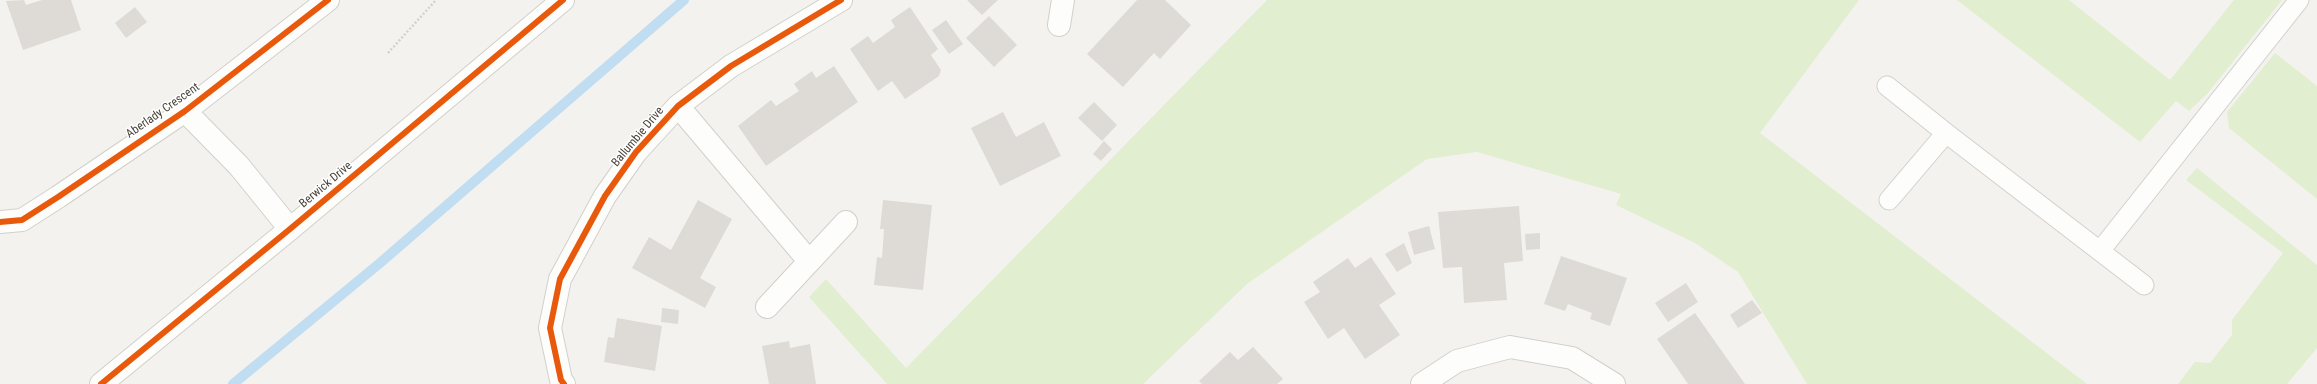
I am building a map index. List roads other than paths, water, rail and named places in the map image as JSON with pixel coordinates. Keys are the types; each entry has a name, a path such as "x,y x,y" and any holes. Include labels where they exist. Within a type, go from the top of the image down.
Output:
{"street":[{"name":"Aberlady Crescent","path":"0,222 22,220 185,111 328,0"},
{"name":"Berwick Drive","path":"100,384 290,229 563,0"},
{"name":"Ballumbie Drive","path":"564,384 561,380 550,328 560,279 605,196 636,152 678,106 731,66 841,0"},
{"path":"1059,25 1063,0"},
{"name":"Ballumbie Drive","path":"678,106 810,261"},
{"name":"Aberlady Crescent","path":"185,111 239,166 290,229"},
{"path":"767,307 846,222"},
{"path":"1422,384 1457,361 1510,347 1572,358 1614,384"}],"lane":[{"path":"2100,251 2299,0"},
{"path":"1886,86 2144,285"},
{"path":"1889,200 1946,133"}],"waterway":[{"path":"233,384 380,263 684,0"}]}
